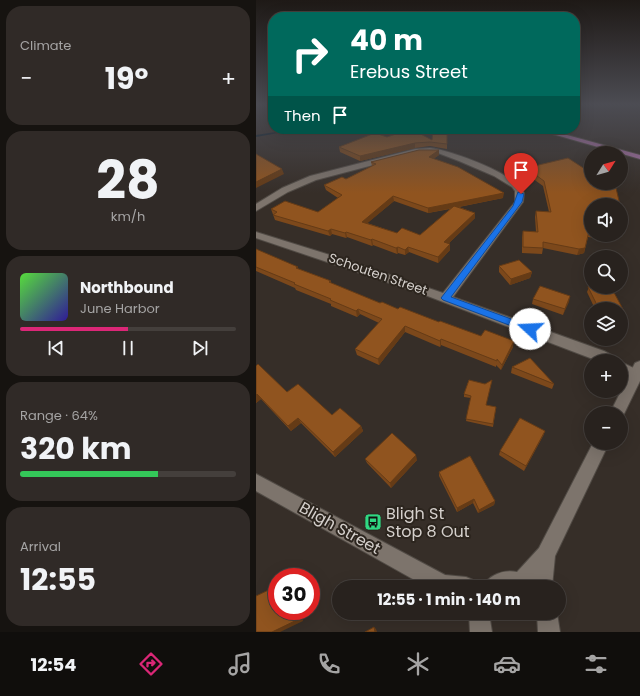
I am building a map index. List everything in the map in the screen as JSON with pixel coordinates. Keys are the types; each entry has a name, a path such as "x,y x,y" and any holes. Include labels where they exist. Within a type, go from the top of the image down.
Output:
{"highway":[{"path":"558,134 640,157"}],"street":[{"path":"256,208 275,195 302,182 415,151 430,150 446,153 504,178 516,185 521,194 519,202 446,298"},
{"name":"Schouten Street","path":"256,235 334,259 446,298 596,354"},
{"path":"620,406 638,371 628,369"},
{"path":"528,580 546,554 597,450"},
{"name":"Bligh Street","path":"256,482 435,580"},
{"path":"543,580 546,554"}],"building":[{"path":"371,134 379,134 387,137 395,134 421,134 432,140 433,134 447,134 447,144 430,142 415,143 360,156 339,147"},
{"path":"419,150 439,150 429,157 458,167 504,193 428,208 393,196 362,222 397,233 402,228 420,235 454,206 475,213 444,242 450,244 438,257 408,247 405,250 398,247 396,248 372,239 371,240 346,232 331,229 328,231 273,215 277,212 271,209 285,201 318,212 342,195 324,185 342,177 346,179 376,164 371,162"},
{"path":"256,154 282,169 256,182"},
{"path":"568,158 584,168 584,190 616,190 618,198 584,198 584,242 586,242 585,248 579,249 543,242 543,248 523,247 523,231 538,232 536,211 551,212 544,181 526,168"},
{"path":"256,249 298,267 296,268 331,281 329,282 380,303 382,302 398,309 400,307 481,336 485,330 514,341 502,365 497,359 497,361 441,339 440,341 405,326 378,359 355,349 382,319 358,309 356,311 256,267"},
{"path":"519,260 532,272 511,279 499,266"},
{"path":"540,286 570,296 565,309 533,299"},
{"path":"592,294 615,294 619,302 596,302"},
{"path":"530,358 554,384 512,367"},
{"path":"258,364 287,392 298,384 332,415 340,408 361,426 333,452 298,418 288,426 257,394 256,395 256,366"},
{"path":"469,380 485,384 492,380 486,405 496,407 493,424 466,419 471,396 464,394"},
{"path":"520,418 545,431 526,466 500,451"},
{"path":"392,433 416,455 390,483 365,459"},
{"path":"470,456 495,501 479,510 474,499 457,508 439,472"},
{"path":"268,590 268,620 297,620 272,632 256,632 256,596"},
{"path":"374,627 375,632 365,632"}],"waterway":[{"path":"256,136 265,134"}],"place":[{"name":"Bligh St Stop 8 Out","path":"373,522"}],"route":[{"path":"521,194 519,202 446,298 530,329"}]}
